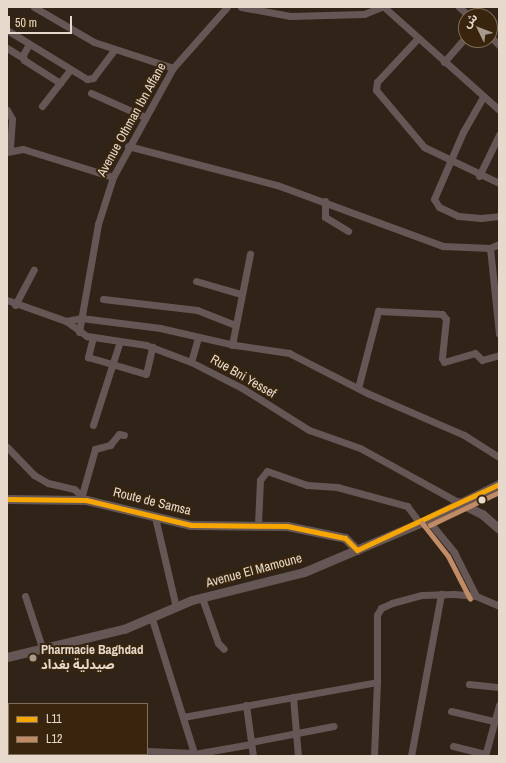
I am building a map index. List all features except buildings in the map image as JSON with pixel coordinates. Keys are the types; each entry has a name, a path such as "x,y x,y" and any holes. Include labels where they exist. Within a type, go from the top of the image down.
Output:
{"street":[{"path":"34,7 74,32 114,50 173,68"},
{"name":"Avenue Othman Ibn Affane","path":"79,332 98,224 113,177 128,146 173,68 227,7"},
{"path":"241,7 290,16 364,14 382,7 499,110"},
{"path":"7,30 70,70 90,79 114,50"},
{"path":"418,38 377,82 376,90 424,146 479,176 499,183"},
{"path":"23,58 29,44"},
{"path":"444,62 458,46"},
{"path":"7,48 60,83"},
{"path":"42,106 70,70"},
{"path":"91,93 145,117"},
{"path":"483,97 450,160 434,199 437,205 467,218 499,216"},
{"path":"7,110 12,119 9,150 22,148 113,177"},
{"path":"479,176 499,135"},
{"path":"128,146 192,161 325,201 443,246 490,248 499,244"},
{"path":"325,201 325,217 348,231"},
{"path":"490,248 497,282 499,334"},
{"path":"232,345 250,254"},
{"path":"15,305 34,270"},
{"path":"196,281 241,294"},
{"path":"103,299 197,310 235,325"},
{"name":"Rue Bni Yessef","path":"7,300 15,305 66,321 79,332 93,338 152,347 191,362 242,388 309,430 360,448 458,502"},
{"path":"358,388 378,310 442,314 446,319 442,358 444,362 475,353 482,360 499,355"},
{"path":"66,321 81,318 160,328 232,345 289,353 358,388 464,435 499,457"},
{"path":"93,338 88,357 147,374 152,347"},
{"path":"191,362 198,338"},
{"path":"93,425 115,364 120,341"},
{"path":"7,447 40,478 74,489 84,498 95,449 110,445 119,434 124,434"},
{"path":"258,524 260,480 267,471 307,485 337,487 407,506 454,552 476,596"},
{"name":"Avenue El Mamoune","path":"7,657 43,650 152,619 176,607 202,598 304,572 423,521 458,502 499,484"},
{"name":"Route de Samsa","path":"7,499 84,498 191,525 258,524 287,526 345,538 357,550"},
{"path":"458,502 482,514 499,529"},
{"path":"156,517 176,607"},
{"path":"411,756 441,594"},
{"path":"374,756 380,610 387,605 422,595 441,594 476,596 499,606"},
{"path":"25,596 43,650"},
{"path":"202,598 218,643 224,649"},
{"path":"152,619 194,754"},
{"path":"183,717 377,682"},
{"path":"469,684 499,688"},
{"path":"293,697 298,756"},
{"path":"246,705 253,756"},
{"path":"453,746 485,755 493,721 499,705"},
{"path":"451,711 493,721"},
{"path":"148,751 194,754 333,726"}],"transit line":[{"name":"L11","path":"357,550 499,484"},
{"name":"L12","path":"430,525 499,492"},
{"name":"L11","path":"7,499 86,500 191,525 287,526 345,538 357,550"},
{"name":"L12","path":"422,523 448,556 470,599"}],"place":[{"name":"Pharmacie Baghdad صيدلية بغداد","path":"33,658"}]}
